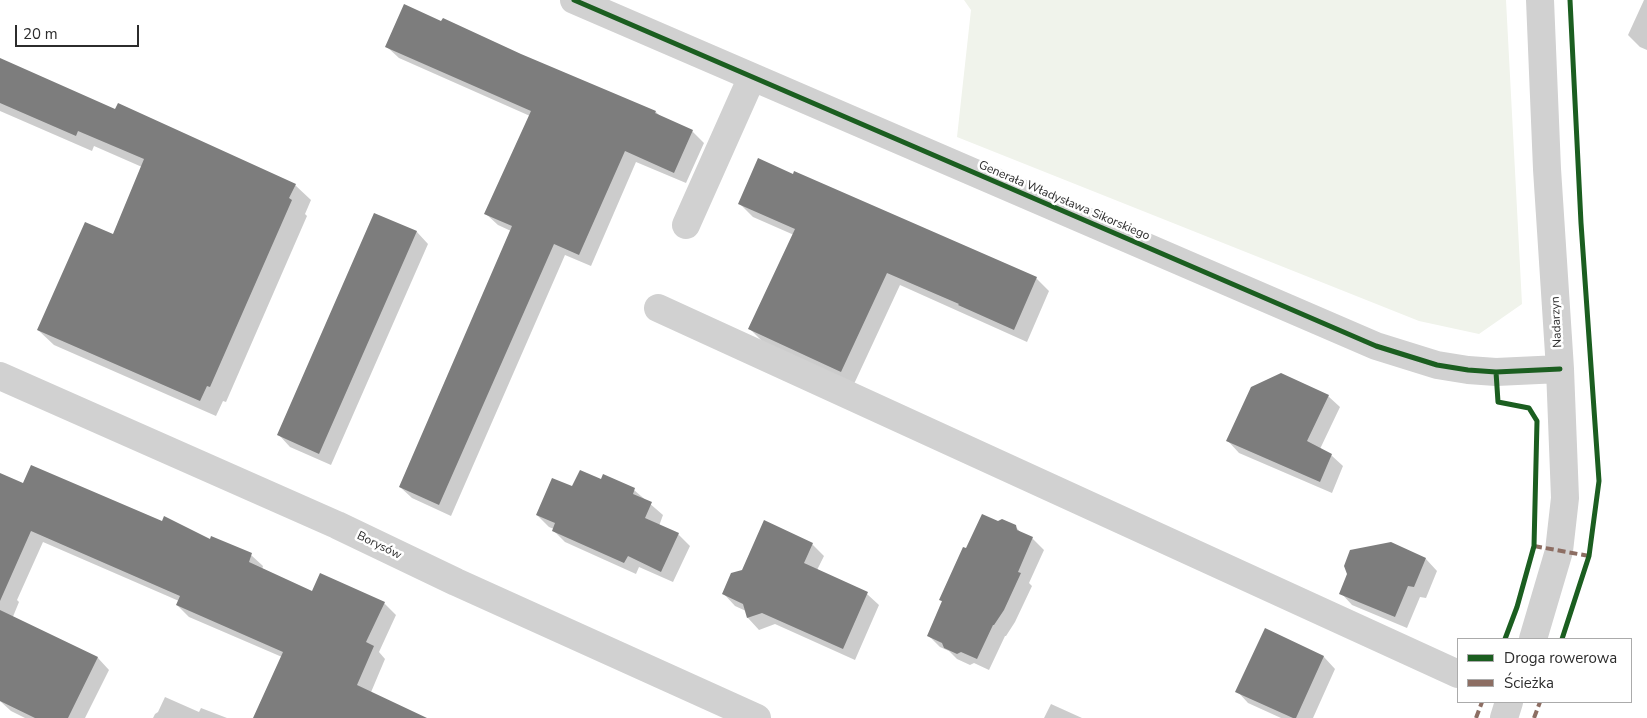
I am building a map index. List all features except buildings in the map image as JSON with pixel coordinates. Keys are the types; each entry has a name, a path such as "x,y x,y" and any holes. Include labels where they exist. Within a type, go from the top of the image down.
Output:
{"street":[{"name":"Generała Władysława Sikorskiego","path":"574,0 1376,346 1437,365 1468,370 1496,372 1560,369"},
{"name":"Nadarzyn","path":"1533,638 1559,551 1566,498 1547,169 1540,0"},
{"path":"686,225 752,77"},
{"path":"658,308 1457,674"},
{"name":"Borysów","path":"0,376 337,525 456,582 757,718"},
{"path":"1504,718 1509,703"}],"shaded area":[{"path":"964,0 1506,0 1522,304 1479,334 1419,321 957,137 971,10"}],"marked path":[{"path":"1534,546 1589,556"},
{"path":"1476,718 1482,703"},
{"path":"1534,718 1540,703"}],"cycle path":[{"path":"574,0 1376,346 1437,365 1468,370 1496,372 1560,369"},
{"path":"1562,638 1589,556 1599,481 1581,223 1570,0"},
{"path":"1496,372 1498,402 1529,408 1537,421 1534,546 1517,607 1505,638"}]}
